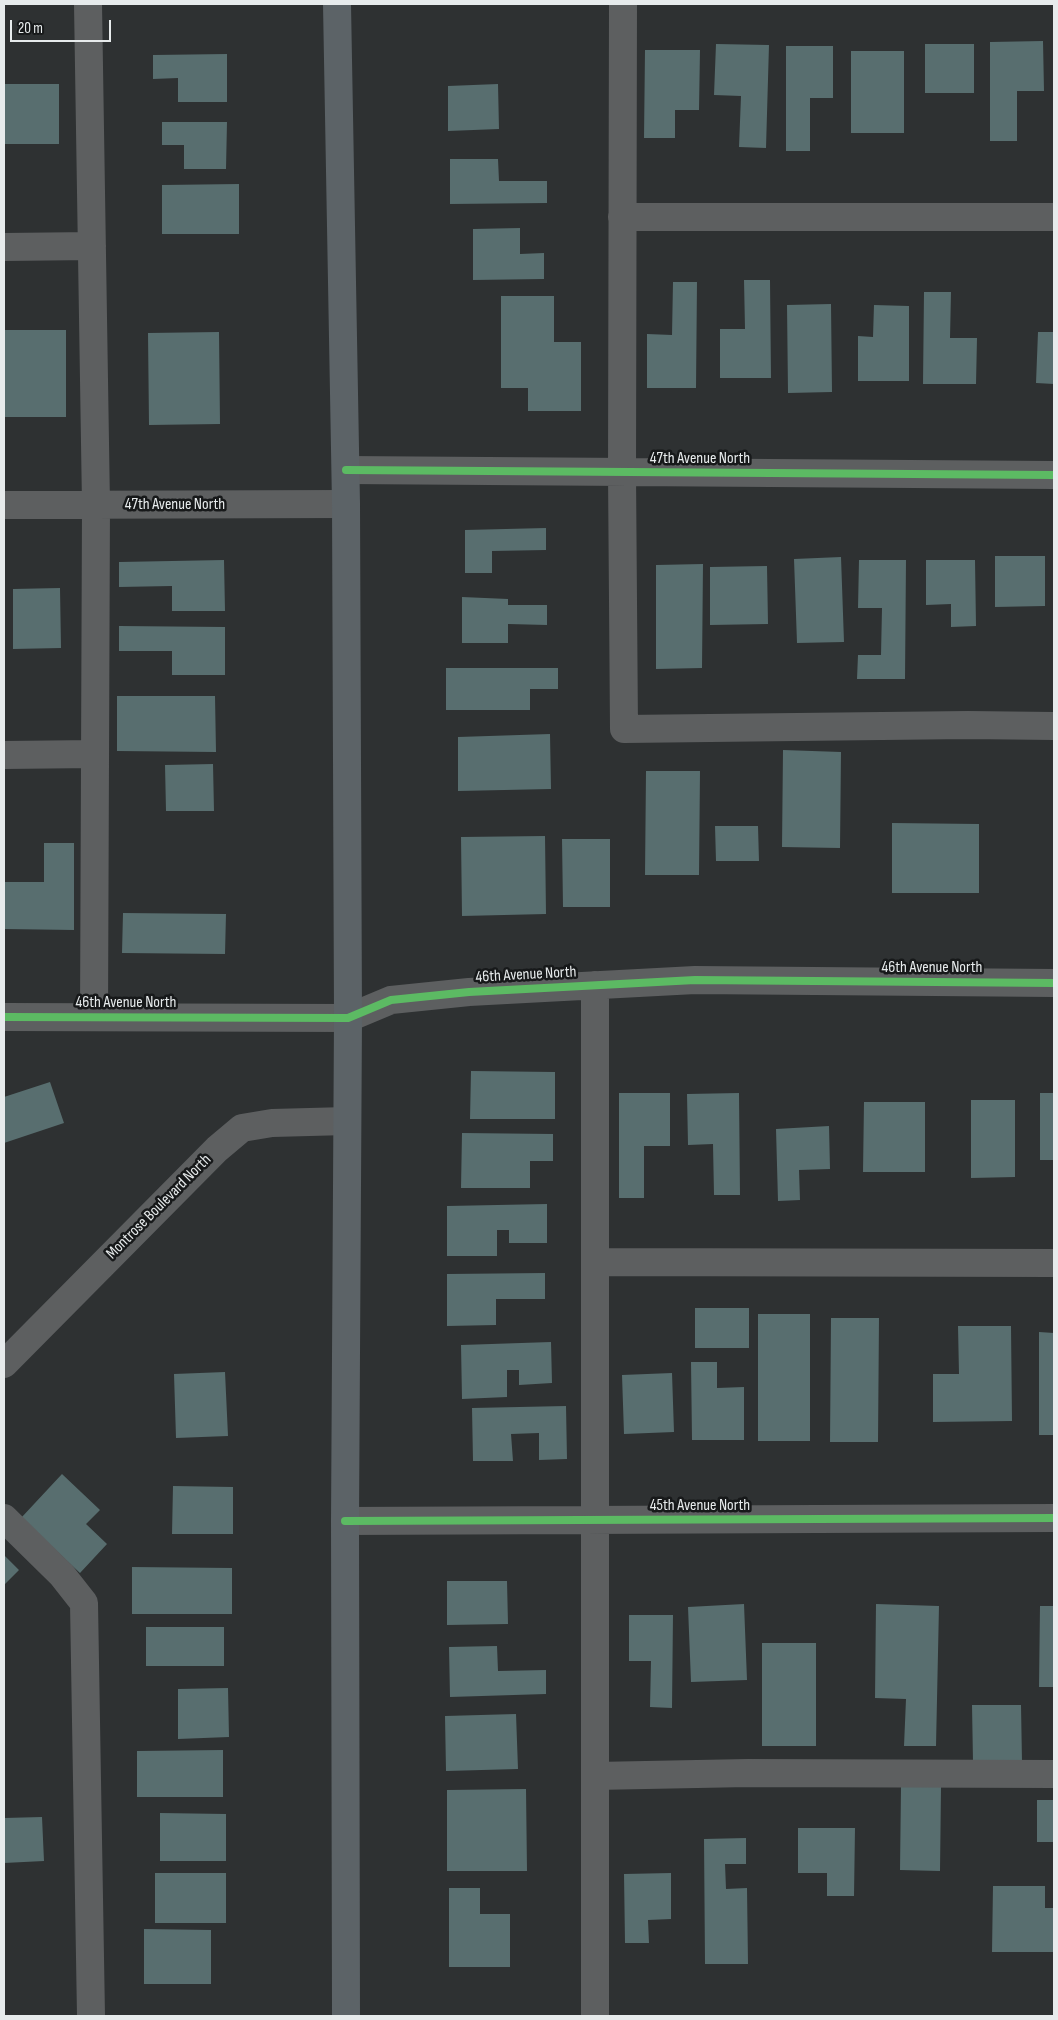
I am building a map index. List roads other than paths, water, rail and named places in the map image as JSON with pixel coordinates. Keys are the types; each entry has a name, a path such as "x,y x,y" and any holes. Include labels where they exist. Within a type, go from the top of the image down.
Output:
{"main road":[{"path":"337,4 346,470 348,1018 345,1521 346,2016"}],"street":[{"path":"88,4 96,505 94,1017"},
{"path":"623,4 622,473 624,729 968,725 1054,726"},
{"path":"622,217 1054,217"},
{"path":"4,247 92,246"},
{"name":"47th Avenue North","path":"346,470 1054,474"},
{"name":"47th Avenue North","path":"4,505 346,504"},
{"path":"4,755 95,754"},
{"name":"46th Avenue North","path":"4,1017 348,1018 391,1000 469,992 695,980 1054,983"},
{"path":"595,985 595,2016"},
{"name":"Montrose Boulevard North","path":"4,1364 217,1149 242,1128 272,1123 347,1121"},
{"path":"595,1262 1054,1263"},
{"path":"4,1518 62,1575 84,1603 90,2016"},
{"name":"45th Avenue North","path":"345,1521 1054,1518"},
{"path":"595,1776 748,1773 1054,1774"}]}
